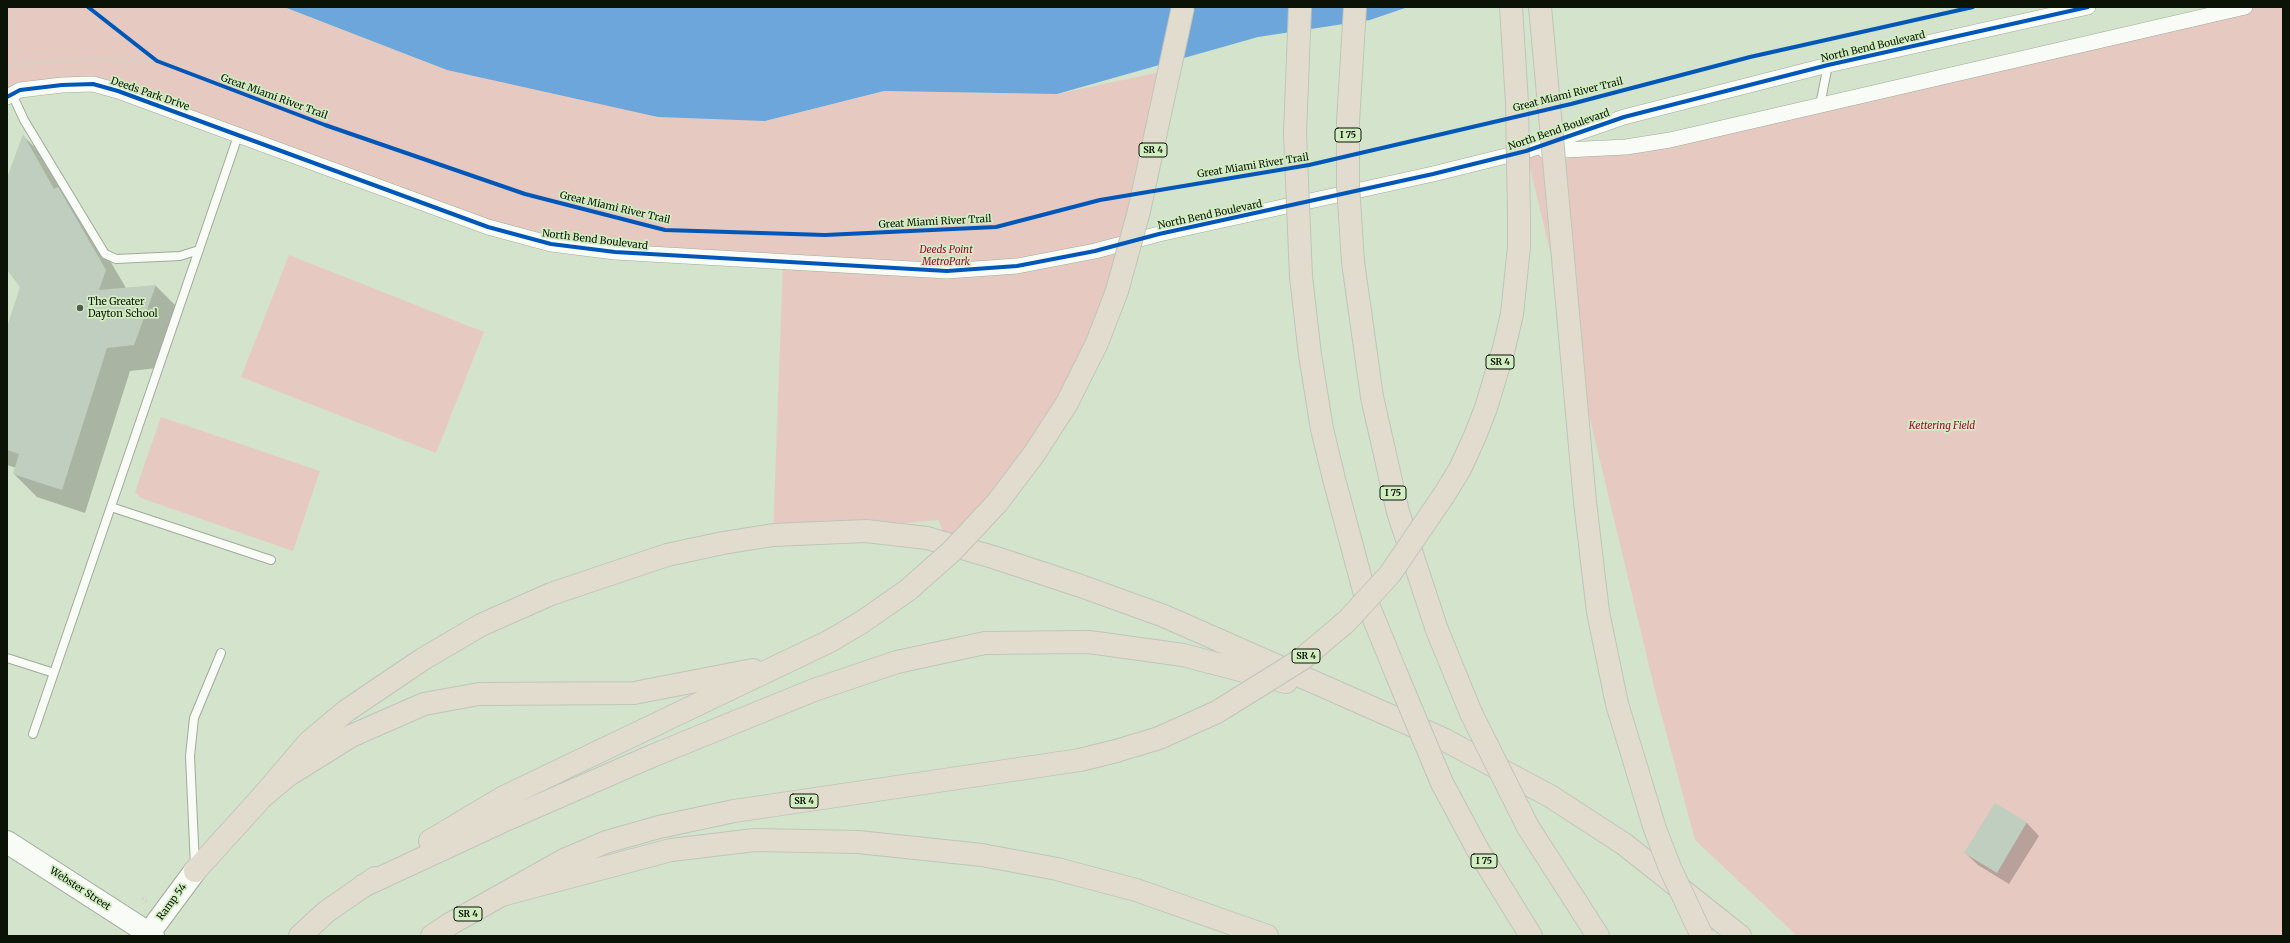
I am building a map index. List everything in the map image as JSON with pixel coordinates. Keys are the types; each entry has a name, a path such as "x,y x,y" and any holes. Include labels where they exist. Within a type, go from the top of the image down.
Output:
{"highway":[{"name":"SR 4","path":"300,936 326,912 363,886 432,840 504,796 782,664 849,630 908,590 952,551 997,503 1034,454 1067,403 1097,343 1117,291 1139,211 1183,7"},
{"name":"I 75","path":"1300,7 1295,133 1302,277 1310,355 1322,429 1334,479 1367,602 1442,783 1478,850 1531,936"},
{"name":"I 75","path":"1355,7 1348,122 1348,185 1353,262 1372,397 1398,512 1437,630 1471,713 1528,827 1598,936"},
{"name":"SR 4","path":"432,936 450,924 564,860 606,842 659,826 734,811 1080,760 1116,751 1159,738 1217,712 1302,659 1346,621 1390,574 1460,469 1486,408 1504,348 1513,307 1519,247 1517,103 1511,7"},
{"path":"1540,7 1584,502 1598,612 1617,704 1658,836 1670,868 1702,936"},
{"path":"195,870 309,742 346,712 423,659 481,625 551,594 603,575 667,555 773,535 866,531 927,538 971,551 1164,616 1359,700 1443,739 1550,796 1624,844 1740,936"},
{"path":"363,886 502,821 814,690 897,662 985,643 1089,642 1183,655 1359,700"},
{"path":"262,796 293,772 352,736 424,704 479,694 634,693 782,664"},
{"path":"505,894 671,850 755,840 858,842 982,855 1057,869 1136,890 1267,936"}],"street":[{"name":"North Bend Boulevard","path":"239,133 488,227 551,244 622,253 947,271 1017,266 1095,251 1159,234 1432,174 1526,151 1624,116 1828,65 2088,7"},
{"name":"North Bend Boulevard","path":"1526,151 1626,147 1670,140 2245,7"},
{"name":"Deeds Park Drive","path":"9,96 20,90 46,86 93,84 118,91 239,133"},
{"name":"Webster Street","path":"7,842 150,935"},
{"name":"Ramp 54","path":"150,935 195,870"}],"lane":[{"path":"1820,105 1828,65"},
{"path":"9,96 105,254 116,259 180,256 199,250"},
{"path":"33,734 239,133"},
{"path":"111,507 271,560"},
{"path":"195,870 190,756 194,718 221,653"},
{"path":"7,658 54,672"}],"path":[{"path":"14,7 15,64"},
{"path":"151,56 164,64"},
{"path":"7,69 15,64 85,59 157,61"}],"green space":[{"name":"Deeds Point MetroPark","path":"7,7 284,7 447,70 765,121 884,91 1057,94 1170,70 1080,378 952,551 938,520 773,535 783,263 551,244 93,84 7,97"},
{"name":"Kettering Field","path":"2245,7 2283,7 2283,936 1797,936 1695,840 1656,695 1526,151 1626,147"},
{"path":"289,255 484,332 436,453 241,377"},
{"path":"161,417 320,471 293,551 141,498 135,492"}],"water":[{"path":"284,7 1408,7 1370,20 1258,37 1057,94 884,91 765,121 658,117 447,70"}],"building":[{"name":"The Greater Dayton School","path":"23,134 54,189 58,187 106,270 99,290 156,285 134,345 107,348 62,490 13,474 19,454 7,450 7,327 20,287 7,270 7,178"},
{"path":"1995,803 2027,822 1997,873 1964,853"}],"cycle path":[{"name":"Great Miami River Trail","path":"88,7 157,61 325,125 525,194 665,230 825,235 996,227 1100,200 1309,165 1571,104 1750,57 1973,7"},
{"path":"7,97 20,90 62,85 93,84 118,91 488,227 551,244 615,252 947,271 1017,266 1095,251 1159,234 1433,174 1526,151 1624,117 1828,65 2088,7"}],"place":[{"name":"The Greater Dayton School","path":"80,308"}]}
